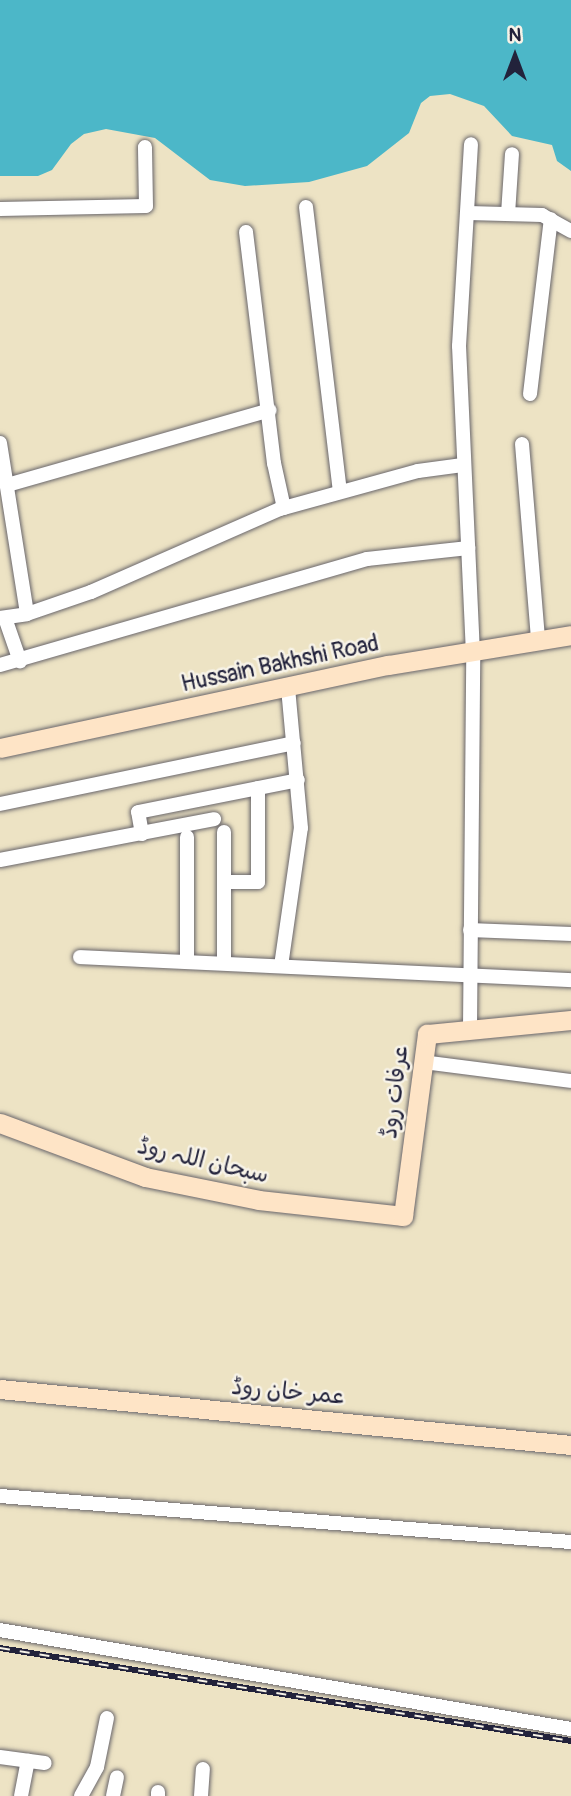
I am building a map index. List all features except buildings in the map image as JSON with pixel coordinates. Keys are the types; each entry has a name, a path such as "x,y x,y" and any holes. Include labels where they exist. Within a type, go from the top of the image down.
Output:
{"street":[{"path":"470,1030 473,654 460,346 471,144"},
{"path":"0,209 146,206 145,146"},
{"path":"508,214 512,154"},
{"path":"306,207 340,491"},
{"path":"468,213 551,219 571,231"},
{"path":"530,394 551,219"},
{"path":"246,232 270,410 274,463 284,508"},
{"path":"7,485 270,410"},
{"path":"0,443 27,614"},
{"path":"522,444 538,640"},
{"path":"20,661 3,618 27,614 91,592 284,508 418,471 463,466"},
{"path":"0,665 366,559 468,548"},
{"name":"Hussain Bakhshi Road","path":"0,748 388,665 473,654 571,635"},
{"path":"281,966 301,828 288,688"},
{"path":"0,804 294,743"},
{"path":"142,834 138,812 298,780"},
{"path":"224,882 258,882 258,788"},
{"path":"0,860 214,820"},
{"path":"224,832 225,963"},
{"path":"187,837 187,961"},
{"path":"470,930 571,934"},
{"path":"80,957 571,980"},
{"name":"عرفات روڈ","path":"403,1216 427,1034 571,1020"},
{"path":"423,1062 571,1081"},
{"name":"سبحان اللہ روڈ","path":"0,1123 145,1177 259,1200 403,1216"},
{"name":"عمر خان روڈ","path":"0,1389 571,1445"},
{"path":"0,1496 571,1542"},
{"path":"0,1630 571,1730"},
{"path":"81,1796 97,1767 107,1718"},
{"path":"0,1757 45,1763"},
{"path":"21,1796 28,1761"},
{"path":"201,1796 203,1769"},
{"path":"113,1796 117,1777"}],"water":[{"path":"0,0 571,0 571,171 557,161 552,145 512,136 484,106 450,94 430,96 421,103 409,133 367,166 309,182 245,186 210,180 155,138 106,129 84,134 71,144 52,170 38,176 0,176"}],"railway":[{"path":"0,1648 571,1741"}]}
